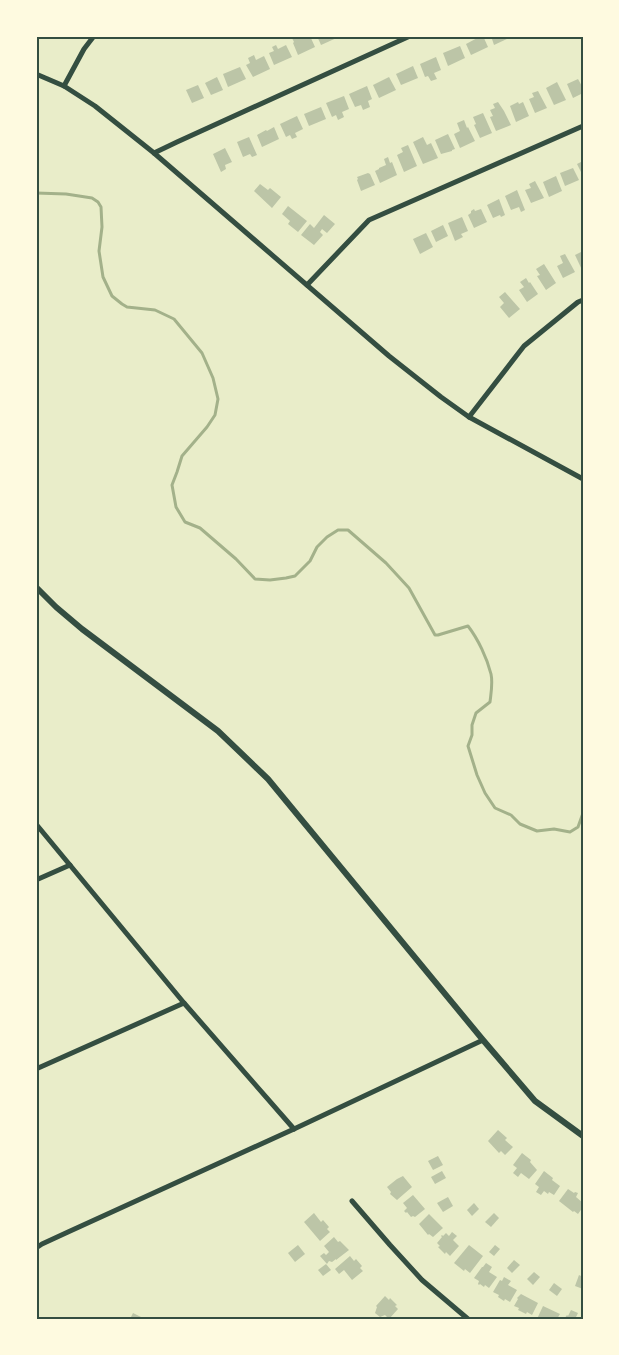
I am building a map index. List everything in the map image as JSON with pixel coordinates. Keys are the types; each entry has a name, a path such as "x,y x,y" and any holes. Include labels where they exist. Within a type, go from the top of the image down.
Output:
{"street":[{"path":"64,86 84,49 94,36"},
{"path":"154,154 410,36"},
{"path":"36,74 64,86 95,106 307,284 389,356 441,397 469,417 583,479"},
{"path":"307,284 369,220 583,126"},
{"path":"469,417 524,346 583,300"},
{"path":"36,587 56,608 82,629 218,731 268,779 535,1101 583,1136"},
{"path":"36,824 184,1003 294,1129"},
{"path":"36,880 70,865"},
{"path":"36,1069 184,1003"},
{"path":"36,1248 483,1040"},
{"path":"352,1201 422,1280 468,1319"}],"building":[{"path":"297,36 300,39 310,36 315,47 298,55 292,38"},
{"path":"317,36 341,36 321,45"},
{"path":"483,36 488,47 471,55 466,44"},
{"path":"491,36 513,36 494,45"},
{"path":"276,45 278,49 286,45 292,57 274,65 269,53 274,51 272,47"},
{"path":"460,46 465,58 448,66 443,53"},
{"path":"254,55 256,60 264,56 270,69 253,77 246,65 250,63 248,58"},
{"path":"436,57 441,70 434,73 437,79 431,81 428,76 425,77 420,64"},
{"path":"413,66 418,78 401,85 396,74"},
{"path":"240,67 246,79 228,87 223,74"},
{"path":"217,77 223,90 211,95 205,83"},
{"path":"389,77 396,90 379,98 373,85"},
{"path":"578,79 583,88 583,93 573,98 567,84"},
{"path":"557,82 566,100 554,105 546,88"},
{"path":"198,85 204,98 192,103 186,90"},
{"path":"367,86 372,99 368,101 370,107 363,110 361,105 355,107 349,94"},
{"path":"538,91 547,108 535,113 529,99 534,97 532,93"},
{"path":"344,96 349,109 342,112 344,117 338,120 336,115 332,117 326,103"},
{"path":"498,102 511,125 496,131 490,117 493,116 490,110 495,108 493,104"},
{"path":"518,102 519,104 523,102 529,116 516,122 510,106"},
{"path":"321,107 326,119 309,126 304,114"},
{"path":"483,113 492,133 480,138 474,125 476,124 473,117"},
{"path":"297,116 303,129 295,133 297,137 292,139 290,135 286,137 280,124"},
{"path":"464,120 475,141 460,148 454,134 460,131 457,123"},
{"path":"274,127 279,139 262,147 257,135"},
{"path":"448,134 455,149 441,154 435,140"},
{"path":"249,137 257,155 252,157 250,154 243,157 237,142"},
{"path":"423,137 427,145 431,143 438,158 423,164 413,142"},
{"path":"408,145 417,166 404,172 397,155 403,152 401,148"},
{"path":"225,148 232,162 225,165 226,169 221,172 213,154"},
{"path":"388,157 397,175 380,183 375,171 386,165 384,159"},
{"path":"583,161 583,176 577,164"},
{"path":"573,168 579,180 565,186 560,173"},
{"path":"368,173 375,185 361,191 357,177"},
{"path":"556,176 562,191 549,197 543,182"},
{"path":"535,181 544,198 531,203 525,190 531,188 529,184"},
{"path":"260,184 268,190 270,188 281,197 272,208 254,191"},
{"path":"517,190 525,210 521,212 519,207 511,210 505,196"},
{"path":"499,199 505,215 493,218 487,205"},
{"path":"288,206 307,221 298,232 288,224 290,221 282,214"},
{"path":"474,209 475,211 481,209 487,222 474,228 468,215"},
{"path":"324,215 335,224 327,233 322,229 320,232 323,235 314,245 301,235 310,224 314,228"},
{"path":"462,217 468,231 461,234 463,237 455,241 448,223"},
{"path":"443,225 448,236 436,242 431,231"},
{"path":"426,233 433,247 420,254 413,239"},
{"path":"583,251 583,272 575,255"},
{"path":"565,254 575,272 563,278 557,266 563,263 560,256"},
{"path":"544,264 556,283 546,290 537,276 540,275 536,269"},
{"path":"526,278 538,294 527,302 519,290 524,287 520,282"},
{"path":"505,292 520,309 509,318 500,307 504,303 499,297"},
{"path":"498,1130 513,1147 505,1155 501,1151 499,1153 488,1141"},
{"path":"522,1153 531,1160 530,1162 537,1170 529,1179 521,1173 518,1177 513,1173 517,1168 513,1165"},
{"path":"438,1156 443,1165 433,1170 428,1161"},
{"path":"442,1171 446,1178 435,1184 431,1177"},
{"path":"544,1171 560,1186 554,1195 544,1191 541,1195 536,1192 539,1187 535,1184"},
{"path":"403,1176 412,1187 397,1200 390,1194 391,1192 387,1187"},
{"path":"568,1189 578,1193 576,1197 583,1203 583,1207 578,1214 559,1201"},
{"path":"413,1195 425,1209 415,1217 411,1217 404,1211 407,1208 403,1203"},
{"path":"448,1197 453,1206 443,1212 437,1203"},
{"path":"474,1203 479,1209 472,1216 467,1210"},
{"path":"314,1213 321,1222 323,1220 329,1227 327,1229 330,1232 320,1241 304,1222"},
{"path":"494,1213 499,1218 491,1227 485,1222"},
{"path":"429,1214 443,1228 433,1237 428,1235 419,1224"},
{"path":"452,1232 457,1236 453,1240 459,1246 450,1256 438,1247 440,1246 437,1243 442,1235 446,1233 449,1236"},
{"path":"334,1237 349,1250 327,1264 320,1256 324,1253 326,1255 329,1252 324,1246"},
{"path":"298,1245 305,1254 295,1262 288,1253"},
{"path":"469,1245 483,1256 470,1273 454,1263"},
{"path":"495,1245 500,1249 494,1256 489,1252"},
{"path":"350,1256 354,1261 356,1259 362,1266 360,1268 363,1271 352,1280 344,1270 339,1274 335,1269"},
{"path":"514,1260 520,1265 512,1273 507,1268"},
{"path":"486,1263 492,1267 489,1272 497,1277 489,1288 485,1285 484,1287 479,1285 479,1281 474,1278"},
{"path":"326,1264 331,1270 323,1276 318,1270"},
{"path":"534,1272 540,1277 533,1285 527,1279"},
{"path":"579,1275 583,1277 583,1289 575,1286"},
{"path":"504,1277 511,1281 508,1285 517,1290 510,1302 505,1299 504,1301 493,1292"},
{"path":"554,1283 562,1289 557,1296 549,1290"},
{"path":"521,1294 538,1303 532,1315 518,1310 519,1308 514,1306"},
{"path":"385,1296 397,1305 395,1306 398,1309 389,1319 385,1315 380,1317 375,1313 376,1306"},
{"path":"543,1306 560,1314 557,1319 537,1319"},
{"path":"571,1310 578,1313 575,1319 564,1319 568,1316"},
{"path":"133,1313 145,1319 130,1319"}],"waterway":[{"path":"36,193 66,194 92,198 98,202 101,207 102,227 99,251 103,277 112,296 127,307 155,310 174,319 202,353 213,378 218,399 215,415 182,456 172,485 176,507 185,522 200,528 236,559 255,579 270,580 295,576 310,561 317,547 327,537 338,530 348,530 386,563 409,588 435,635 468,626 479,643 491,674 490,702 476,713 468,746 477,775 485,793 495,808 511,815 520,824 537,831 554,829 570,832 578,827 583,813"}]}
